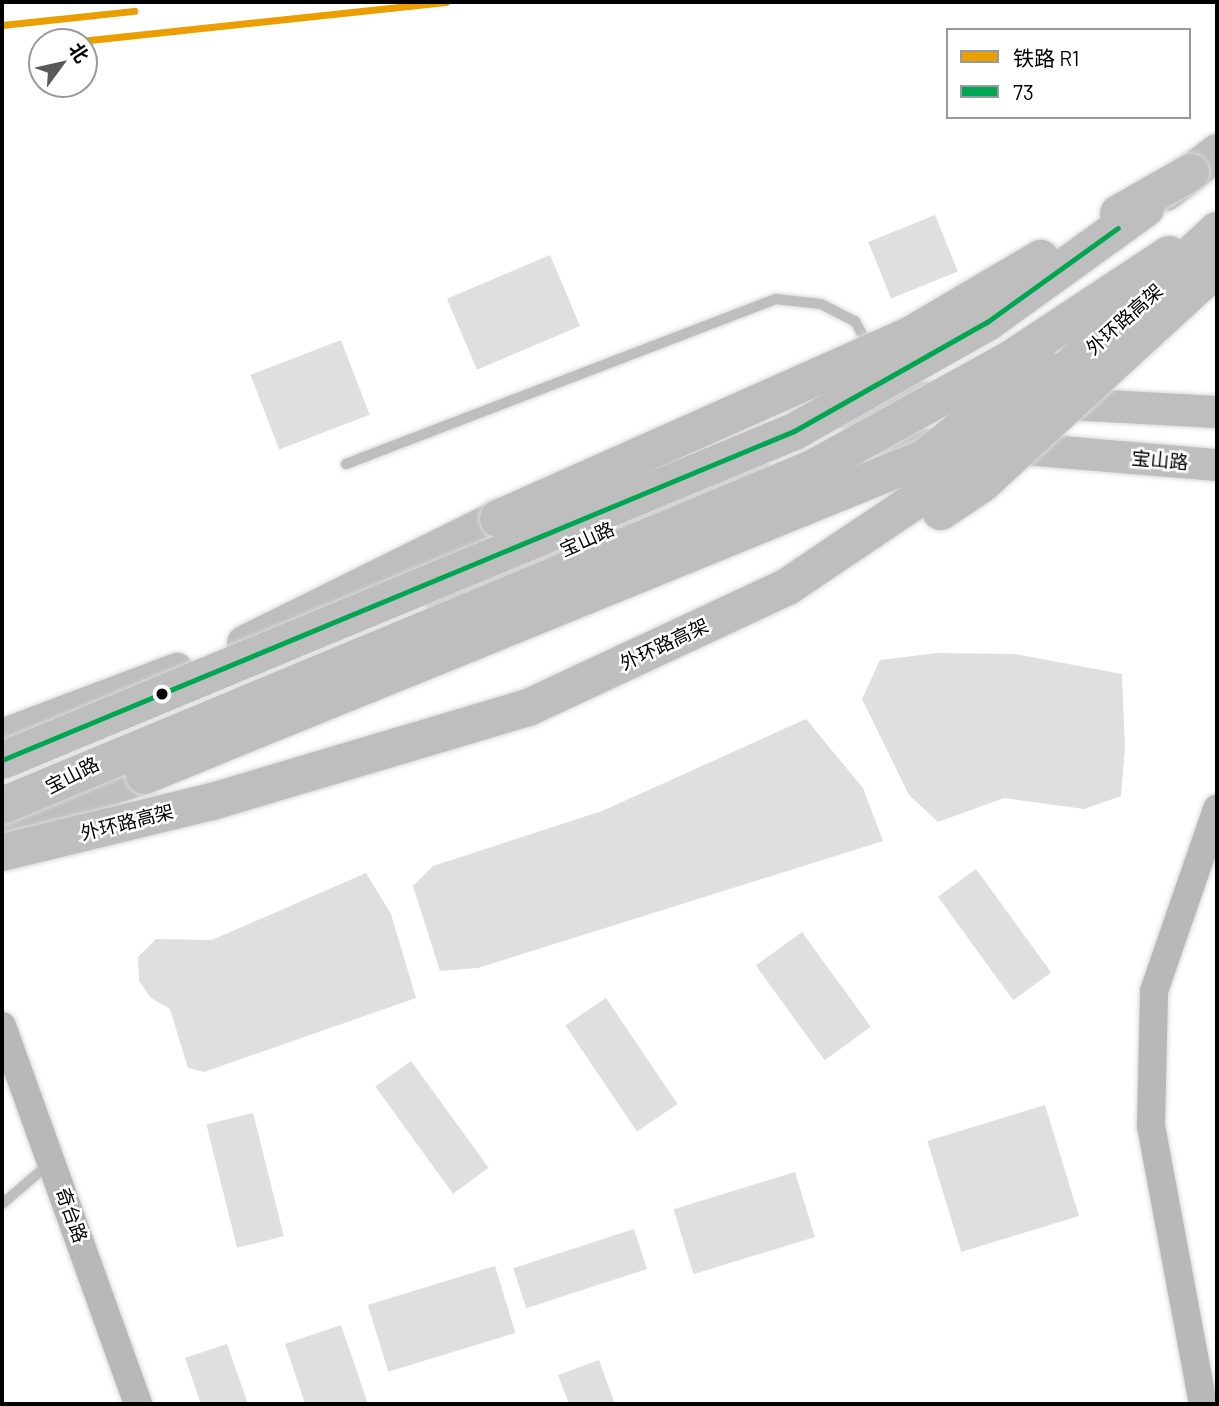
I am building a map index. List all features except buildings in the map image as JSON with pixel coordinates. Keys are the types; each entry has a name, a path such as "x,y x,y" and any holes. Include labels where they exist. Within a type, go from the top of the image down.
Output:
{"highway":[{"path":"2,760 794,431 987,323 1145,208 1203,162"},
{"path":"239,645 498,518 911,334 1203,162"},
{"path":"2,823 144,775 925,457 1217,218"},
{"name":"外环路高架","path":"2,852 212,801 528,707 787,586 951,475 1217,230"},
{"path":"2,805 812,468 1011,358 1177,249"},
{"name":"外环路高架","path":"2,871 242,809 558,715 817,594 982,483 1217,267"}],"main road":[{"name":"宝山路","path":"2,735 239,645 672,463 896,397 1217,412"},
{"name":"宝山路","path":"2,811 228,697 692,493 903,445 978,445 1217,465"}],"street":[{"path":"1203,1404 1151,1125 1153,1018 1154,991 1217,808"},
{"name":"奇台路","path":"2,1026 138,1404"}],"lane":[{"path":"346,464 776,299 821,304 855,321 896,397 903,445"},
{"path":"2,1204 52,1161"}],"rail line":[{"name":"R1","path":"98,39 446,2"},
{"name":"R1","path":"2,25 134,11"}],"transit line":[{"name":"73","path":"2,760 794,431 987,322 1118,228"}]}
